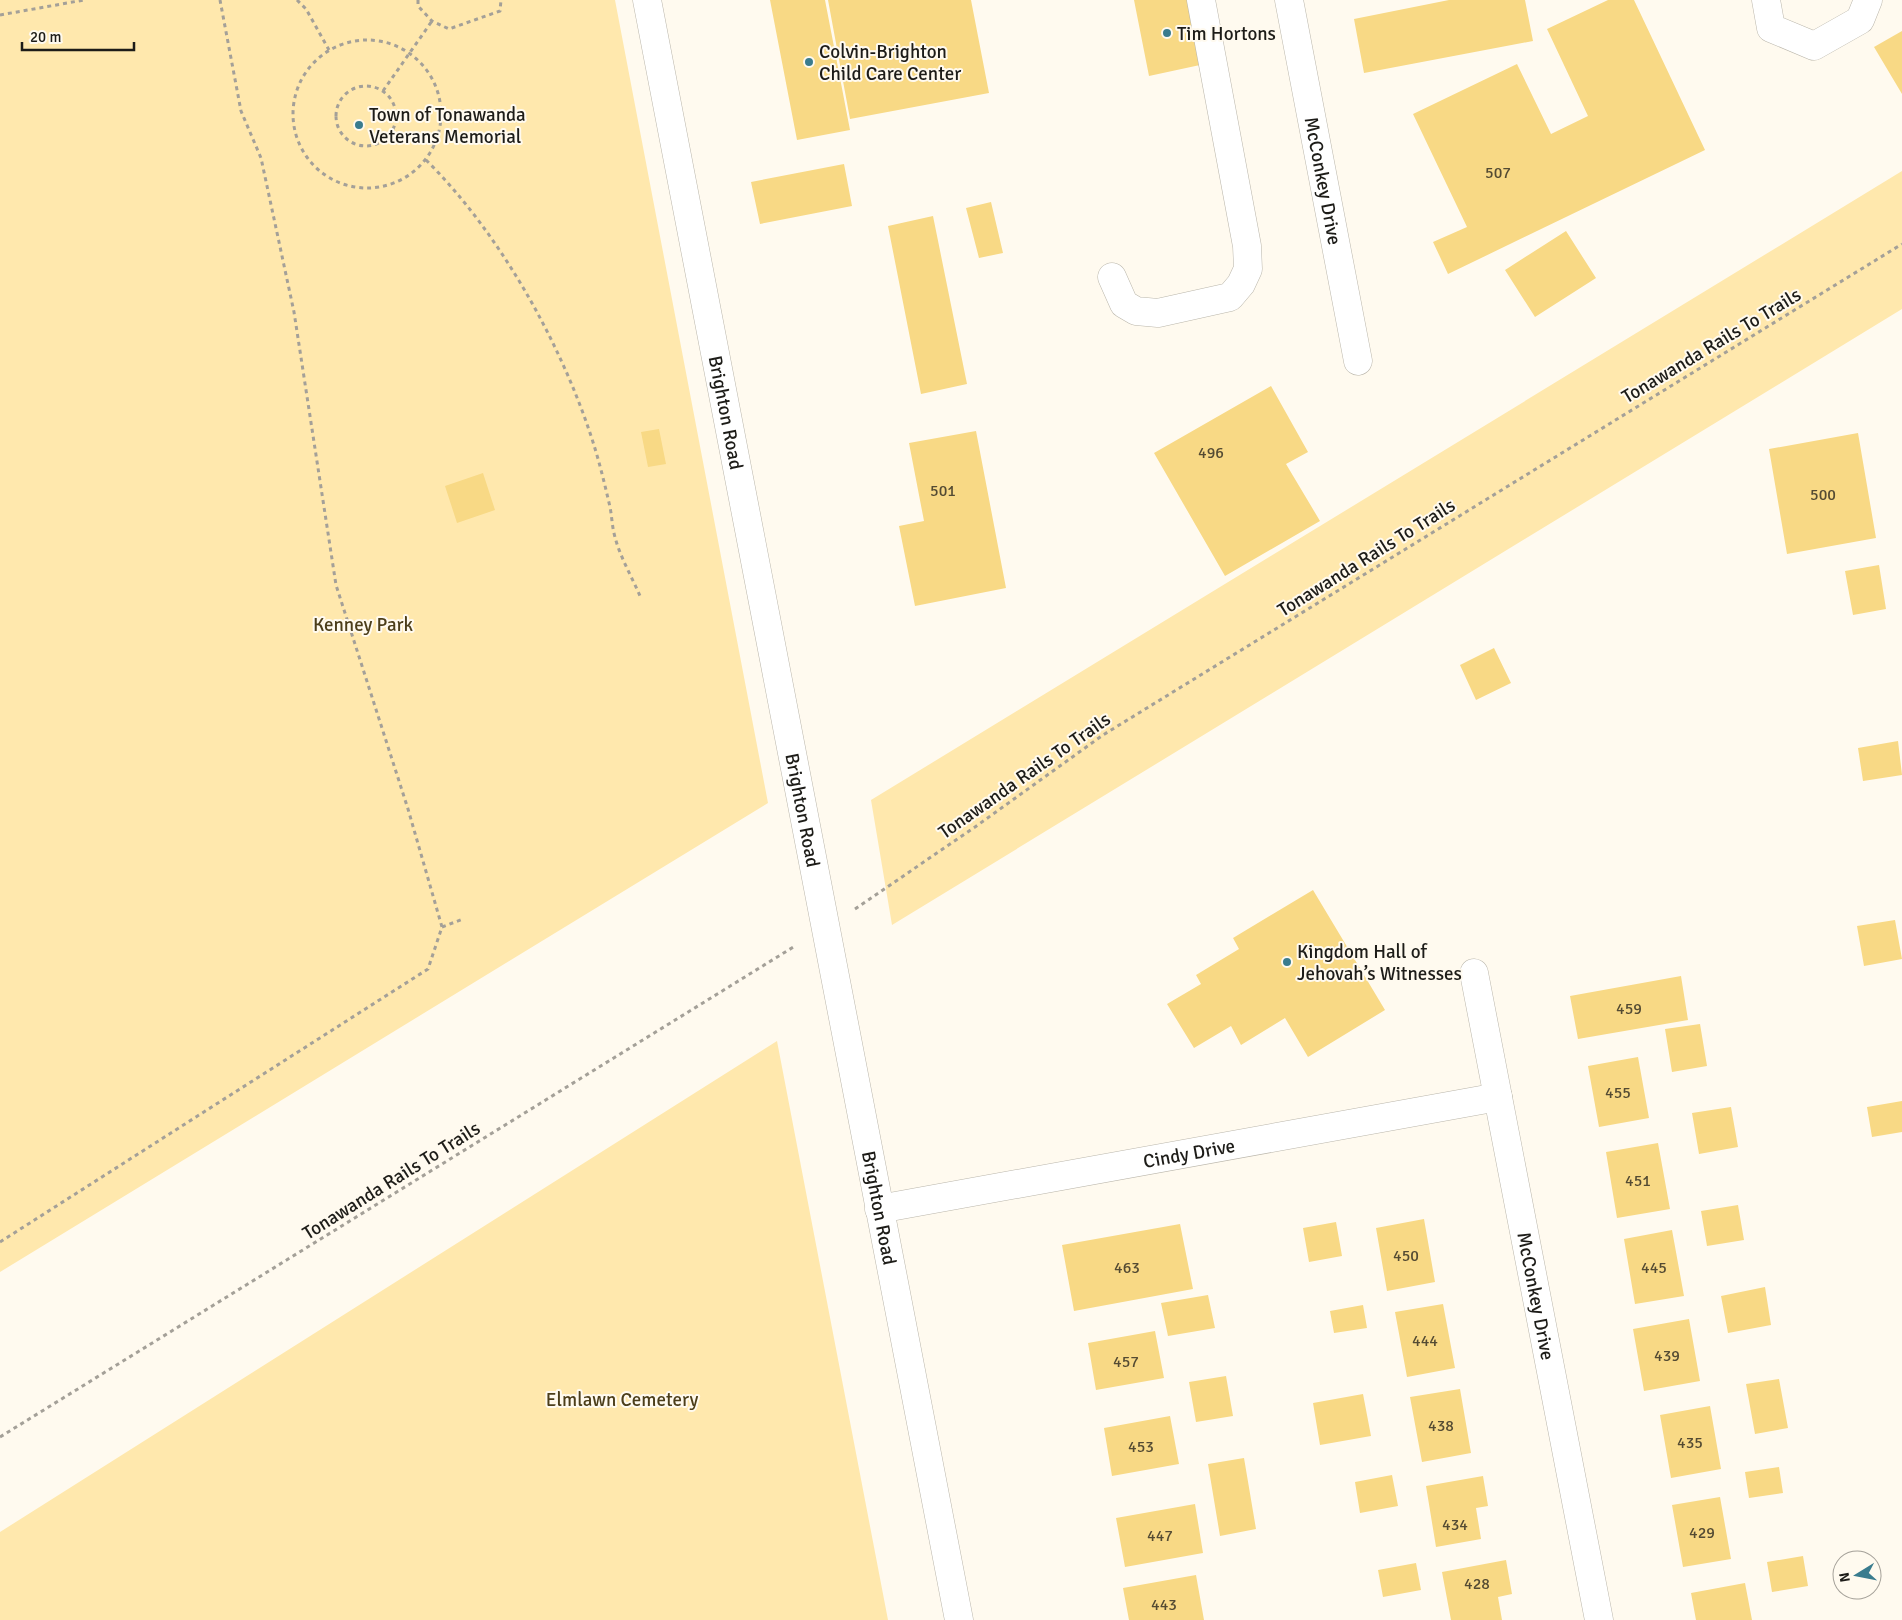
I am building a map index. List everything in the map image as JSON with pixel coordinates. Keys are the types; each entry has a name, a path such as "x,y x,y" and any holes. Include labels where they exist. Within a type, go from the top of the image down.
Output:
{"street":[{"name":"Brighton Road","path":"647,0 959,1620"},
{"path":"1112,276 1124,304 1136,311 1158,313 1230,297 1241,284 1248,269 1247,246 1201,0"},
{"name":"McConkey Drive","path":"1289,0 1358,361"},
{"path":"1766,0 1771,28 1814,46 1860,20 1868,0"},
{"name":"McConkey Drive","path":"1474,973 1599,1620"},
{"name":"Cindy Drive","path":"879,1209 1498,1097"}],"path":[{"path":"0,15 84,0"},
{"path":"0,1242 428,969 442,927 408,809 336,585 294,312 261,158 241,111 220,0"},
{"path":"297,0 306,8 329,50"},
{"path":"418,0 418,6 432,21 449,29 500,11 501,0"},
{"path":"382,90 432,21"},
{"path":"383,41 409,53 429,72 437,89 441,107 441,126 435,144 426,160 413,173 397,182 379,187 360,188 342,184 326,176 312,163 301,148 295,130 293,112 296,94 303,77 314,62 329,50 346,42 383,41"},
{"path":"374,86 382,90 390,97 396,116 390,134 382,141 373,145 363,146 345,138 336,121 336,110 339,101 354,88 374,86"},
{"path":"426,160 459,195 490,239 534,308 554,346 574,390 589,431 601,470 615,538 640,596"},
{"name":"Tonawanda Rails To Trails","path":"854,909 975,827 1102,735 1902,244"},
{"path":"442,927 463,919"},
{"name":"Tonawanda Rails To Trails","path":"0,1438 796,946"}],"green space":[{"name":"Kenney Park","path":"0,0 615,0 768,803 0,1272"},
{"path":"1902,171 1902,309 892,925 871,800"},
{"name":"Elmlawn Cemetery","path":"777,1041 888,1620 0,1620 0,1532"}],"building":[{"name":"Colvin-Brighton Child Care Center","path":"770,0 825,0 850,130 797,140"},
{"path":"828,0 971,0 989,93 850,119"},
{"name":"Tim Hortons","path":"1134,0 1187,0 1200,65 1149,76"},
{"path":"1449,0 1525,0 1533,41 1364,73 1354,19"},
{"path":"1608,0 1634,0 1705,150 1448,274 1433,242 1467,227 1413,114 1517,64 1551,134 1588,116 1547,29"},
{"path":"1902,31 1902,94 1874,47"},
{"path":"844,164 852,206 760,224 751,182"},
{"path":"991,202 1003,253 979,258 966,208"},
{"path":"933,216 967,384 921,394 888,226"},
{"path":"1566,231 1596,278 1535,317 1505,270"},
{"path":"1271,386 1308,452 1286,464 1320,521 1225,576 1154,453"},
{"path":"659,429 666,464 648,467 641,432"},
{"path":"976,431 1006,588 915,606 899,526 924,521 909,443"},
{"path":"1858,433 1876,538 1787,554 1769,449"},
{"path":"483,473 495,510 457,523 445,486"},
{"path":"1879,565 1886,609 1853,615 1845,571"},
{"path":"1494,648 1511,683 1476,700 1460,665"},
{"path":"1898,741 1902,775 1863,781 1858,748"},
{"name":"Kingdom Hall of Jehovah’s Witnesses","path":"1313,890 1385,1010 1308,1057 1285,1018 1241,1045 1231,1026 1194,1048 1167,1004 1201,984 1196,975 1239,949 1233,938"},
{"path":"1895,920 1902,959 1864,966 1857,926"},
{"path":"1681,976 1688,1020 1578,1039 1570,996"},
{"path":"1700,1024 1707,1066 1672,1072 1665,1029"},
{"path":"1638,1057 1649,1118 1599,1127 1588,1066"},
{"path":"1902,1101 1902,1132 1872,1137 1867,1107"},
{"path":"1731,1107 1738,1147 1699,1154 1692,1113"},
{"path":"1658,1143 1670,1209 1617,1218 1606,1152"},
{"path":"1738,1205 1744,1240 1707,1246 1701,1211"},
{"path":"1424,1219 1435,1282 1387,1291 1376,1228"},
{"path":"1336,1222 1342,1256 1309,1262 1303,1228"},
{"path":"1180,1224 1193,1289 1074,1311 1062,1245"},
{"path":"1672,1230 1684,1296 1635,1304 1624,1239"},
{"path":"1765,1287 1771,1325 1728,1333 1721,1296"},
{"path":"1208,1295 1215,1328 1168,1336 1161,1303"},
{"path":"1443,1304 1455,1368 1407,1377 1395,1312"},
{"path":"1363,1305 1367,1328 1334,1333 1330,1311"},
{"path":"1689,1319 1700,1381 1644,1391 1633,1329"},
{"path":"1155,1331 1164,1378 1096,1390 1088,1343"},
{"path":"1226,1376 1233,1416 1196,1422 1189,1382"},
{"path":"1779,1379 1788,1428 1755,1434 1746,1384"},
{"path":"1460,1389 1471,1453 1422,1462 1410,1397"},
{"path":"1363,1394 1371,1436 1320,1445 1313,1403"},
{"path":"1710,1406 1721,1469 1671,1478 1660,1415"},
{"path":"1170,1416 1179,1464 1112,1476 1104,1428"},
{"path":"1244,1458 1256,1529 1220,1536 1208,1464"},
{"path":"1779,1467 1783,1493 1749,1498 1745,1472"},
{"path":"1392,1475 1398,1506 1360,1513 1355,1482"},
{"path":"1483,1476 1488,1506 1476,1508 1481,1539 1436,1547 1426,1486"},
{"path":"1720,1497 1731,1559 1683,1567 1672,1505"},
{"path":"1195,1504 1203,1553 1125,1567 1116,1518"},
{"path":"1803,1556 1808,1586 1772,1592 1767,1562"},
{"path":"1506,1560 1512,1594 1498,1597 1502,1620 1451,1620 1442,1572"},
{"path":"1416,1563 1421,1590 1383,1597 1378,1570"},
{"path":"1196,1575 1204,1620 1129,1620 1123,1588"},
{"path":"1745,1583 1752,1620 1696,1620 1691,1593"}],"place":[{"name":"Tim Hortons","path":"1167,33"},
{"name":"Colvin-Brighton Child Care Center","path":"809,62"},
{"name":"Town of Tonawanda Veterans Memorial","path":"359,125"},
{"name":"Kingdom Hall of Jehovah’s Witnesses","path":"1287,962"}]}
